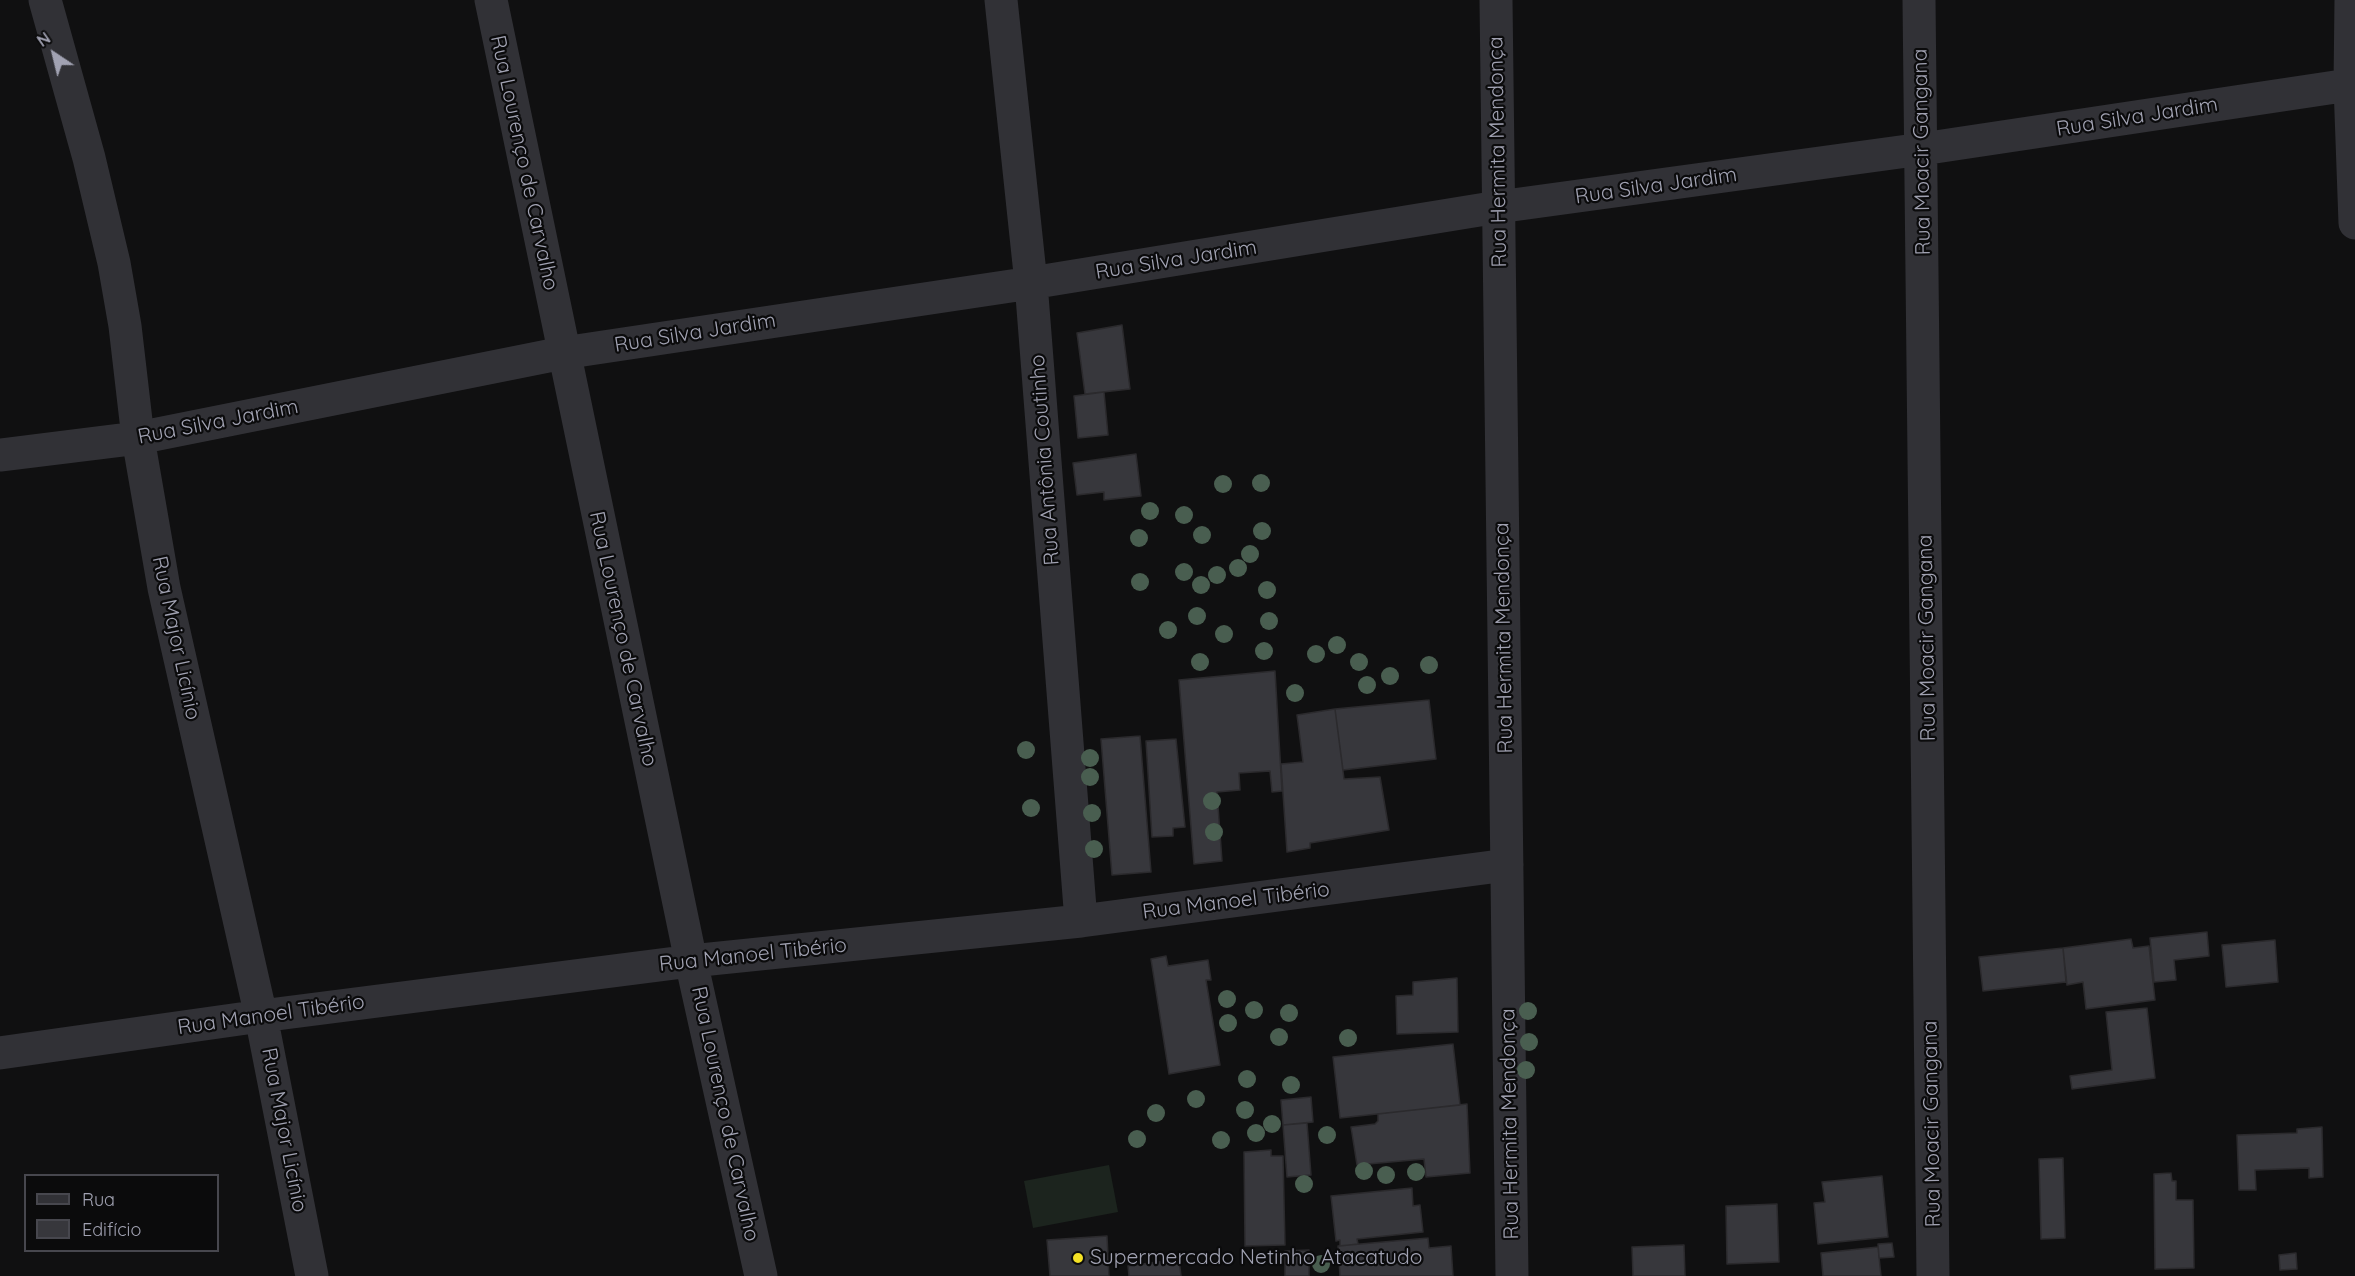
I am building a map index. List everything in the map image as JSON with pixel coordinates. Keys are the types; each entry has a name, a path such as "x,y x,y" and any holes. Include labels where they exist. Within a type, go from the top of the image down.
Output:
{"street":[{"name":"Rua Major Licínio","path":"45,0 89,158 114,263 125,326 138,438 164,588 261,1016 312,1276"},
{"name":"Rua Lourenço de Carvalho","path":"491,0 691,961 761,1276"},
{"name":"Rua Antônia Coutinho","path":"1001,0 1031,283 1081,921"},
{"name":"Rua Hermita Mendonça","path":"1496,0 1512,1276"},
{"name":"Rua Moacir Gangana","path":"1919,0 1933,1276"},
{"path":"2351,0 2355,223"},
{"name":"Rua Silva Jardim","path":"0,455 138,438 563,353 1031,283 1498,207 1922,149 2352,84"},
{"name":"Rua Manoel Tibério","path":"0,1053 261,1016 691,961 1081,921 1507,865"}],"shaded area":[{"path":"1109,1165 1118,1212 1033,1228 1024,1181"}],"building":[{"path":"1122,325 1130,389 1085,394 1077,333"},
{"path":"1104,392 1108,435 1078,438 1074,396"},
{"path":"1136,454 1141,496 1104,500 1104,492 1077,495 1073,463"},
{"path":"1275,671 1282,791 1272,792 1270,771 1239,773 1240,790 1217,792 1222,861 1194,864 1179,680"},
{"path":"1429,700 1436,759 1343,770 1335,709"},
{"path":"1335,709 1344,779 1380,777 1389,830 1310,843 1310,848 1287,852 1281,764 1303,762 1297,715"},
{"path":"1140,736 1151,872 1112,875 1101,739"},
{"path":"1176,739 1185,827 1173,828 1173,836 1152,837 1146,741"},
{"path":"2207,932 2209,956 2174,960 2176,980 2154,982 2150,938"},
{"path":"2131,939 2133,948 2149,946 2155,1000 2086,1009 2083,982 2067,985 2063,948"},
{"path":"2275,940 2278,982 2226,987 2222,945"},
{"path":"2063,948 2066,982 1983,991 1979,957"},
{"path":"1166,956 1168,966 1208,960 1211,980 1206,980 1220,1065 1169,1074 1151,959"},
{"path":"1457,978 1458,1032 1397,1034 1396,996 1413,995 1413,982"},
{"path":"2147,1008 2155,1078 2072,1089 2070,1076 2112,1070 2106,1012"},
{"path":"1453,1044 1460,1105 1340,1118 1333,1057"},
{"path":"1311,1097 1313,1122 1283,1125 1281,1100"},
{"path":"1467,1104 1470,1173 1426,1177 1424,1159 1357,1165 1351,1127 1375,1124 1378,1121 1378,1114"},
{"path":"1307,1123 1311,1175 1287,1177 1283,1125"},
{"path":"2322,1127 2323,1177 2309,1178 2309,1168 2255,1170 2256,1190 2239,1190 2237,1135 2297,1133 2297,1129"},
{"path":"1271,1150 1271,1156 1283,1156 1285,1245 1245,1246 1244,1152"},
{"path":"2063,1158 2065,1238 2041,1239 2039,1159"},
{"path":"2171,1173 2172,1181 2176,1181 2176,1200 2193,1200 2194,1268 2155,1269 2154,1174"},
{"path":"1882,1176 1888,1237 1818,1244 1814,1203 1825,1202 1822,1182"},
{"path":"1412,1188 1413,1206 1420,1205 1423,1232 1357,1239 1358,1244 1340,1246 1340,1240 1336,1241 1331,1196"},
{"path":"1777,1204 1779,1262 1727,1264 1726,1206"},
{"name":"Supermercado Netinho Atacatudo","path":"1107,1236 1109,1276 1050,1276 1047,1240"},
{"path":"1428,1238 1429,1248 1451,1246 1453,1276 1340,1276 1338,1246"},
{"path":"1892,1243 1894,1257 1879,1258 1878,1244"},
{"path":"1684,1245 1685,1276 1633,1276 1632,1247"},
{"path":"1878,1247 1881,1276 1823,1276 1821,1253"},
{"path":"1309,1250 1309,1276 1285,1276 1285,1251"},
{"path":"2296,1253 2297,1269 2280,1270 2279,1255"},
{"path":"1179,1259 1181,1276 1129,1276 1128,1266"}],"place":[{"name":"Supermercado Netinho Atacatudo","path":"1078,1258"}]}
